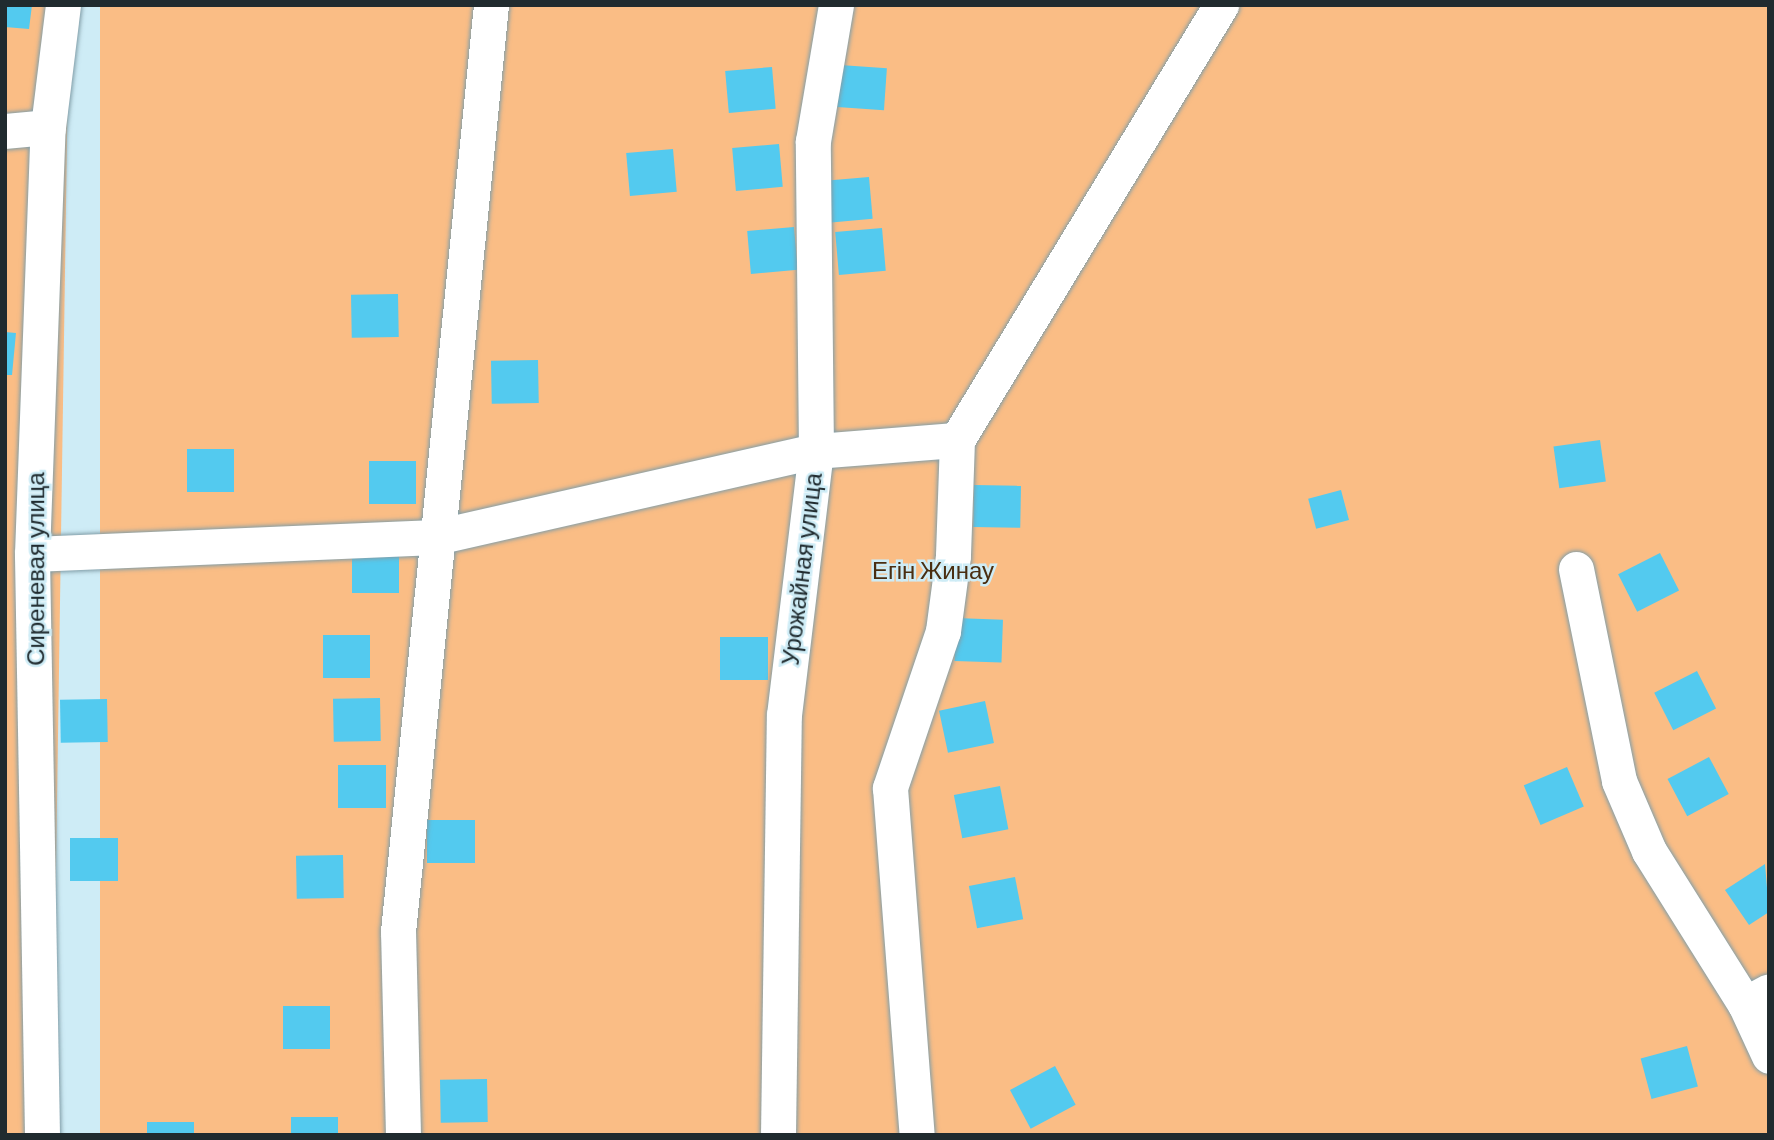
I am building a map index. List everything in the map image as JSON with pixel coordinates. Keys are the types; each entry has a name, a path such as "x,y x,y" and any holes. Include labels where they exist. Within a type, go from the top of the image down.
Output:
{"street":[{"name":"Сиреневая улица","path":"42,1135 32,554 48,127 64,5"},
{"path":"403,1135 398,932 491,5"},
{"name":"Урожайная улица","path":"778,1135 784,715 816,451 813,141 836,5"},
{"path":"918,1135 891,788 943,631 953,556 957,440 1221,5"},
{"path":"5,131 48,127"},
{"path":"32,554 436,537 816,451 957,440"},
{"path":"1576,569 1619,781 1649,851 1757,997 1769,1056"}],"green space":[{"path":"5,5 69,5 52,1135 5,1135"},
{"name":"Егін Жинау","path":"100,5 1769,5 1769,1135 100,1135"}],"building":[{"path":"5,5 32,5 29,29 5,27"},
{"path":"840,65 887,68 884,110 837,107"},
{"path":"772,67 776,109 729,113 725,71"},
{"path":"779,144 783,187 736,191 732,148"},
{"path":"673,149 677,192 630,196 626,153"},
{"path":"869,177 873,219 826,223 822,181"},
{"path":"794,227 798,270 751,274 747,231"},
{"path":"882,228 886,271 839,275 835,232"},
{"path":"398,294 399,337 352,338 351,295"},
{"path":"5,332 16,333 12,375 5,375"},
{"path":"538,360 539,403 492,404 491,361"},
{"path":"1600,440 1606,482 1559,488 1553,447"},
{"path":"187,449 234,449 234,492 187,492"},
{"path":"369,461 416,461 416,504 369,504"},
{"path":"974,485 1021,486 1020,528 973,527"},
{"path":"1341,490 1349,520 1316,529 1308,499"},
{"path":"352,550 399,550 399,593 352,593"},
{"path":"1660,553 1679,590 1637,612 1618,574"},
{"path":"956,618 1003,620 1001,663 954,661"},
{"path":"323,635 370,635 370,678 323,678"},
{"path":"720,637 768,637 768,680 720,680"},
{"path":"1697,671 1716,708 1673,730 1654,693"},
{"path":"380,698 381,741 334,742 333,699"},
{"path":"107,699 108,742 61,743 60,700"},
{"path":"985,701 994,743 948,753 939,711"},
{"path":"1709,757 1729,794 1687,816 1668,779"},
{"path":"338,765 386,765 386,808 338,808"},
{"path":"1567,767 1584,807 1541,825 1524,785"},
{"path":"1000,786 1008,829 962,838 954,795"},
{"path":"427,820 475,820 475,863 427,863"},
{"path":"70,838 118,838 118,881 70,881"},
{"path":"343,855 344,898 297,899 296,856"},
{"path":"1765,864 1769,912 1749,925 1725,890"},
{"path":"1015,877 1023,919 977,928 969,886"},
{"path":"283,1006 330,1006 330,1049 283,1049"},
{"path":"1687,1046 1698,1087 1652,1099 1641,1058"},
{"path":"1055,1066 1076,1105 1031,1129 1010,1090"},
{"path":"487,1079 488,1122 441,1123 440,1080"},
{"path":"291,1117 338,1117 338,1135 291,1135"},
{"path":"147,1122 194,1122 194,1135 147,1135"}]}
